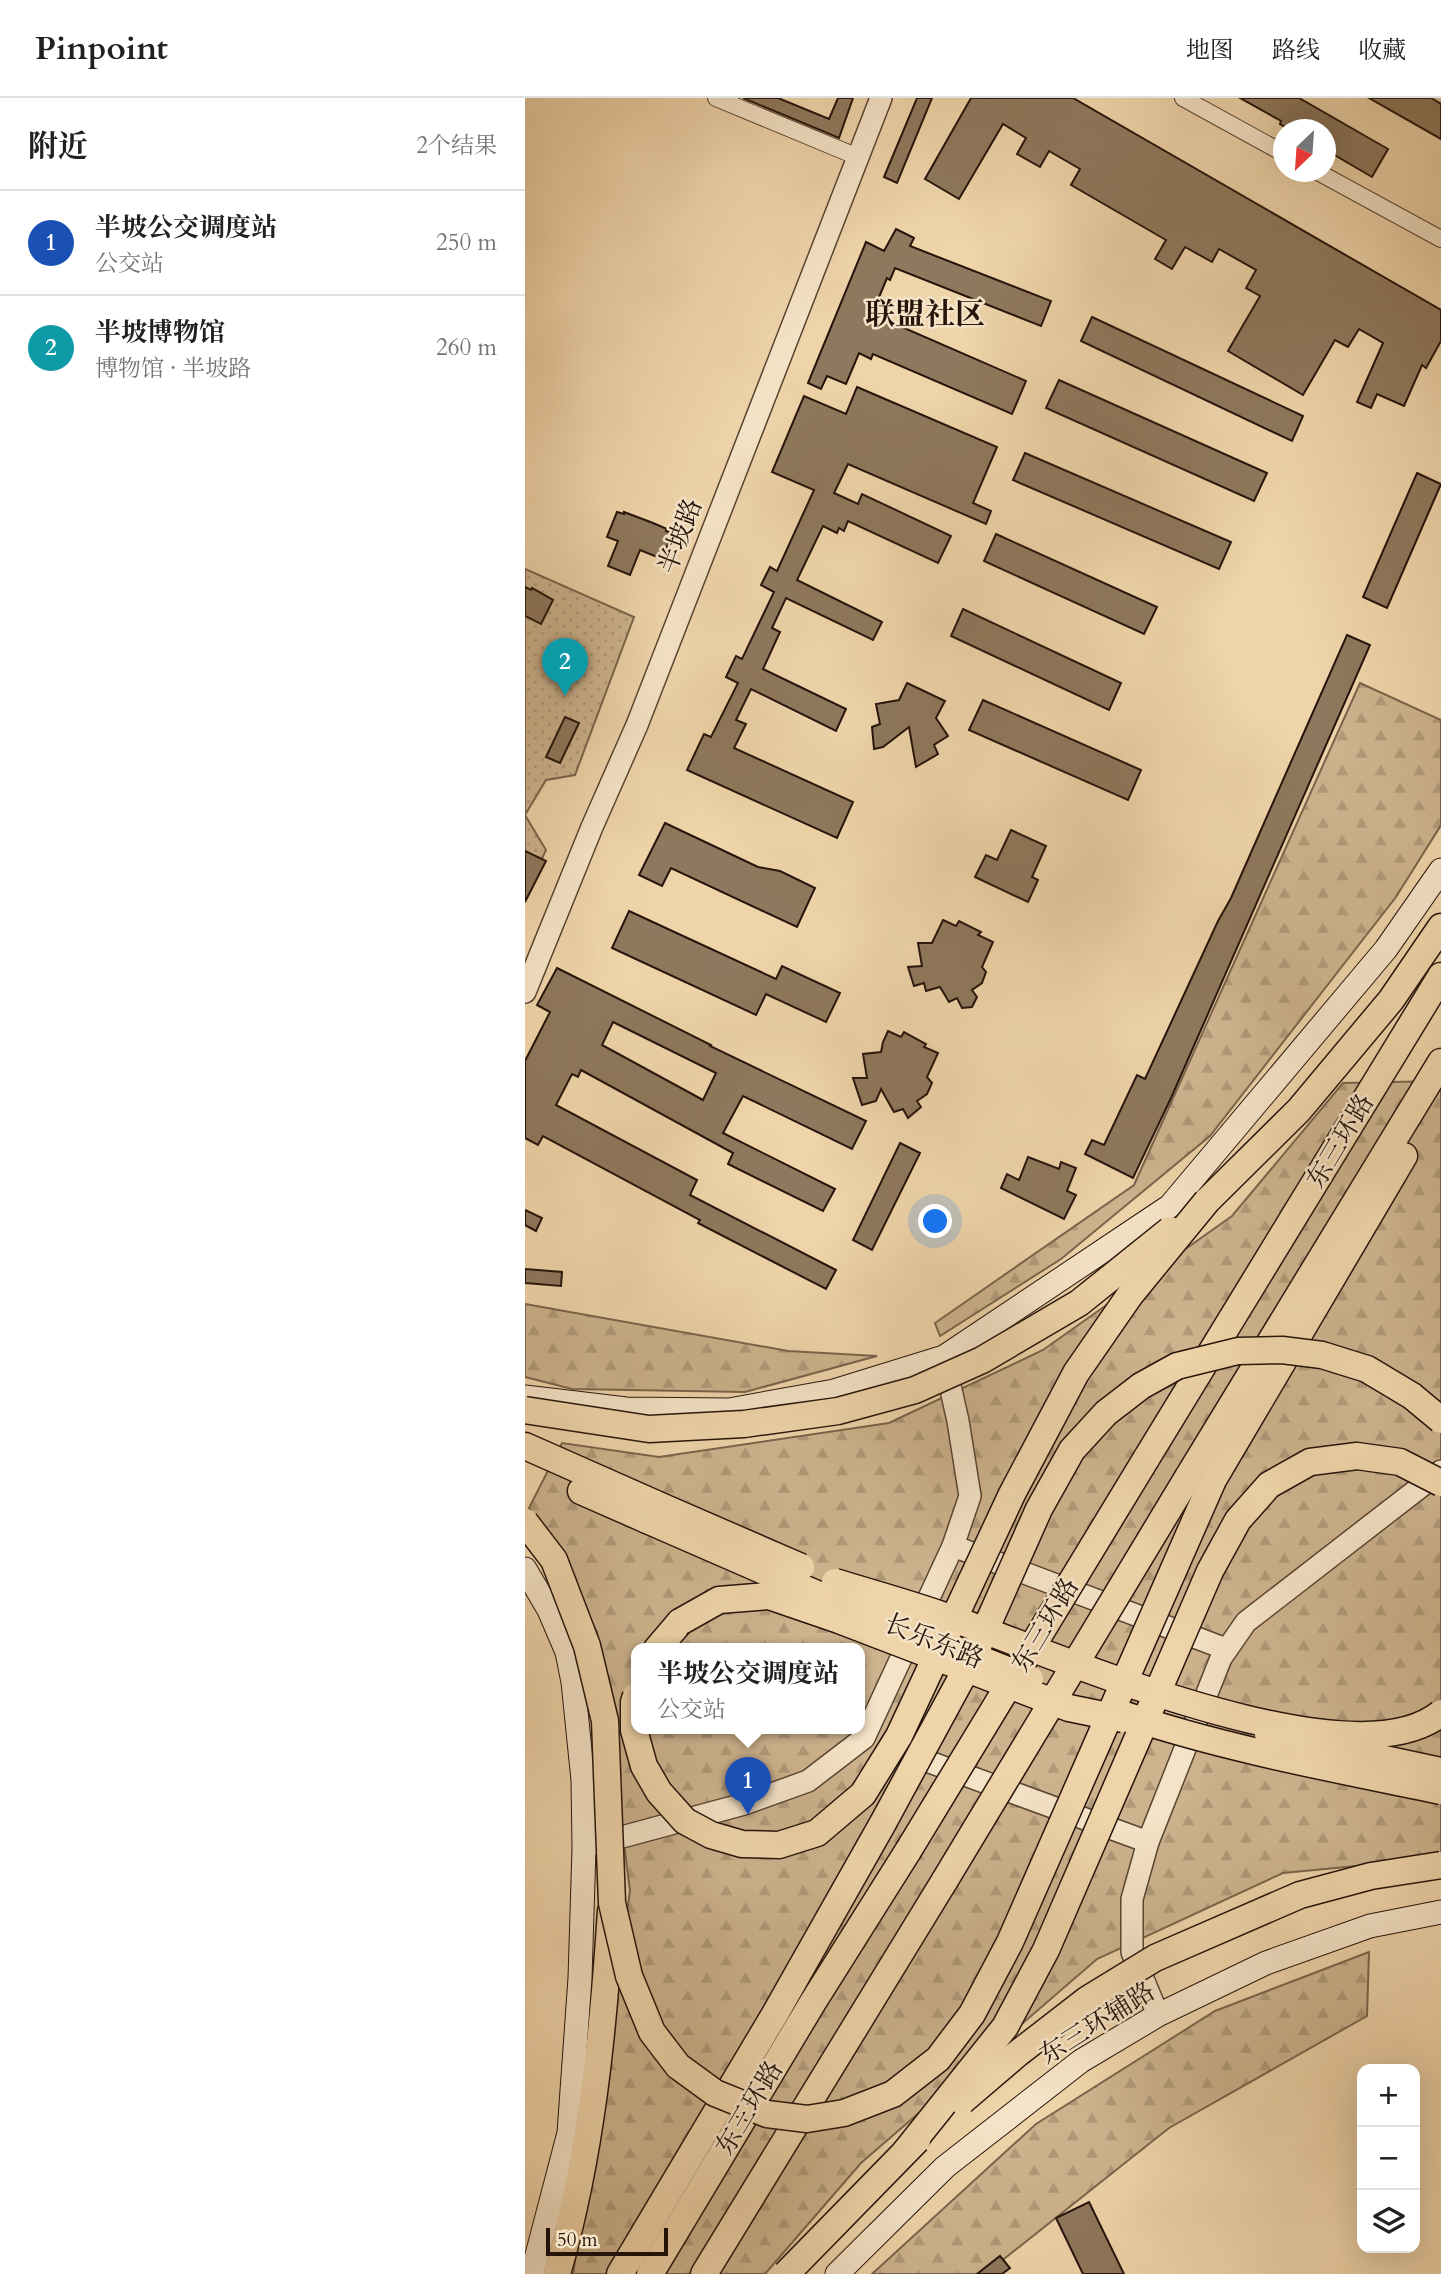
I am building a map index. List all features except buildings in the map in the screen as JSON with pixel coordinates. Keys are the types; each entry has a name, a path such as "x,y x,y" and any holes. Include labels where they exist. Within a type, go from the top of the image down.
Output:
{"main road":[{"path":"525,1397 626,1409 729,1410 834,1391 944,1357 1171,1206 1385,949 1441,870"},
{"path":"525,1410 649,1429 730,1425 838,1411 915,1390 982,1360 1079,1303 1207,1201 1299,1110 1391,1000 1441,927"},
{"name":"东三环路","path":"650,2274 813,2002 908,1851 1441,976"},
{"name":"东三环路","path":"704,2274 945,1880 1201,1479 1441,1062"},
{"path":"611,1903 629,1976 652,2032 678,2066 715,2093 767,2114 807,2119 844,2113 893,2094 938,2059 972,2014 1010,1942 1184,1543 1201,1479 1392,1178 1434,1101 1441,1080"},
{"path":"635,1734 644,1766 660,1792 685,1821 711,1835 742,1844 779,1845 817,1833 863,1794 899,1735 1012,1494 1076,1373 1130,1296 1207,1201"},
{"path":"620,2274 775,2014 883,1823 974,1655 1039,1509 1072,1450 1106,1413 1141,1386 1177,1366 1238,1351 1282,1350 1322,1355 1367,1369 1412,1396 1441,1420"},
{"name":"长乐东路","path":"525,1446 835,1582 1086,1680 1187,1713 1259,1732 1441,1771"},
{"path":"905,2151 1005,2027 1046,1950 1210,1570 1238,1520 1269,1485 1310,1462 1357,1456 1400,1462 1441,1483"},
{"name":"长乐东路","path":"525,1466 819,1595 1079,1699 1156,1725 1314,1764 1441,1791"},
{"path":"525,1522 554,1560 587,1646 605,1721 611,1903 599,2066 587,2148 557,2274"},
{"path":"525,1569 558,1629 567,1652 573,1682 583,1780 584,1848 580,1978 569,2133 532,2274"},
{"path":"835,1582 943,1615 1071,1664 1243,1719 1325,1734 1382,1735 1429,1723 1441,1713"},
{"path":"662,1643 680,1622 719,1600 769,1595 1069,1708 1156,1725"},
{"path":"786,2274 905,2151 1017,2054 1078,2006 1156,1958 1300,1895 1371,1876 1441,1865"},
{"name":"东三环辅路","path":"837,2274 945,2167 1081,2061 1158,2015 1266,1963 1370,1926 1441,1912"}],"street":[{"path":"716,98 857,158"},
{"name":"半坡路","path":"525,992 637,725 881,98"},
{"path":"1183,98 1273,148"},
{"path":"1336,182 1441,239"},
{"path":"584,1848 744,1804 808,1781 864,1738 953,1546 970,1496 944,1357"},
{"path":"1158,2015 1132,1952 1132,1899 1148,1842 1226,1649 1246,1622 1441,1471"},
{"path":"953,1546 1226,1649"},
{"path":"864,1738 1148,1842"}],"green space":[{"path":"525,569 634,617 575,775 546,780 525,815"},
{"path":"1360,683 1441,720 1441,825 1396,897 1210,1136 1061,1259 940,1336 935,1323 1134,1185"},
{"path":"525,815 546,850 525,895"},
{"path":"1441,1081 1441,1858 1283,1873 1097,1959 861,2163 765,2274 573,2274 630,1891 597,1632 529,1508 562,1443 659,1457 889,1423 1043,1350 1232,1216 1343,1083"},
{"path":"525,1304 788,1351 877,1356 745,1392 572,1389 525,1377"},
{"path":"1369,1952 1367,2016 1169,2128 985,2274 872,2274 1036,2124 1215,2011"}],"place":[{"name":"半坡博物馆","path":"565,696"},
{"name":"半坡公交调度站","path":"748,1815"}],"district":[{"name":"联盟社区","path":"925,314"}]}
